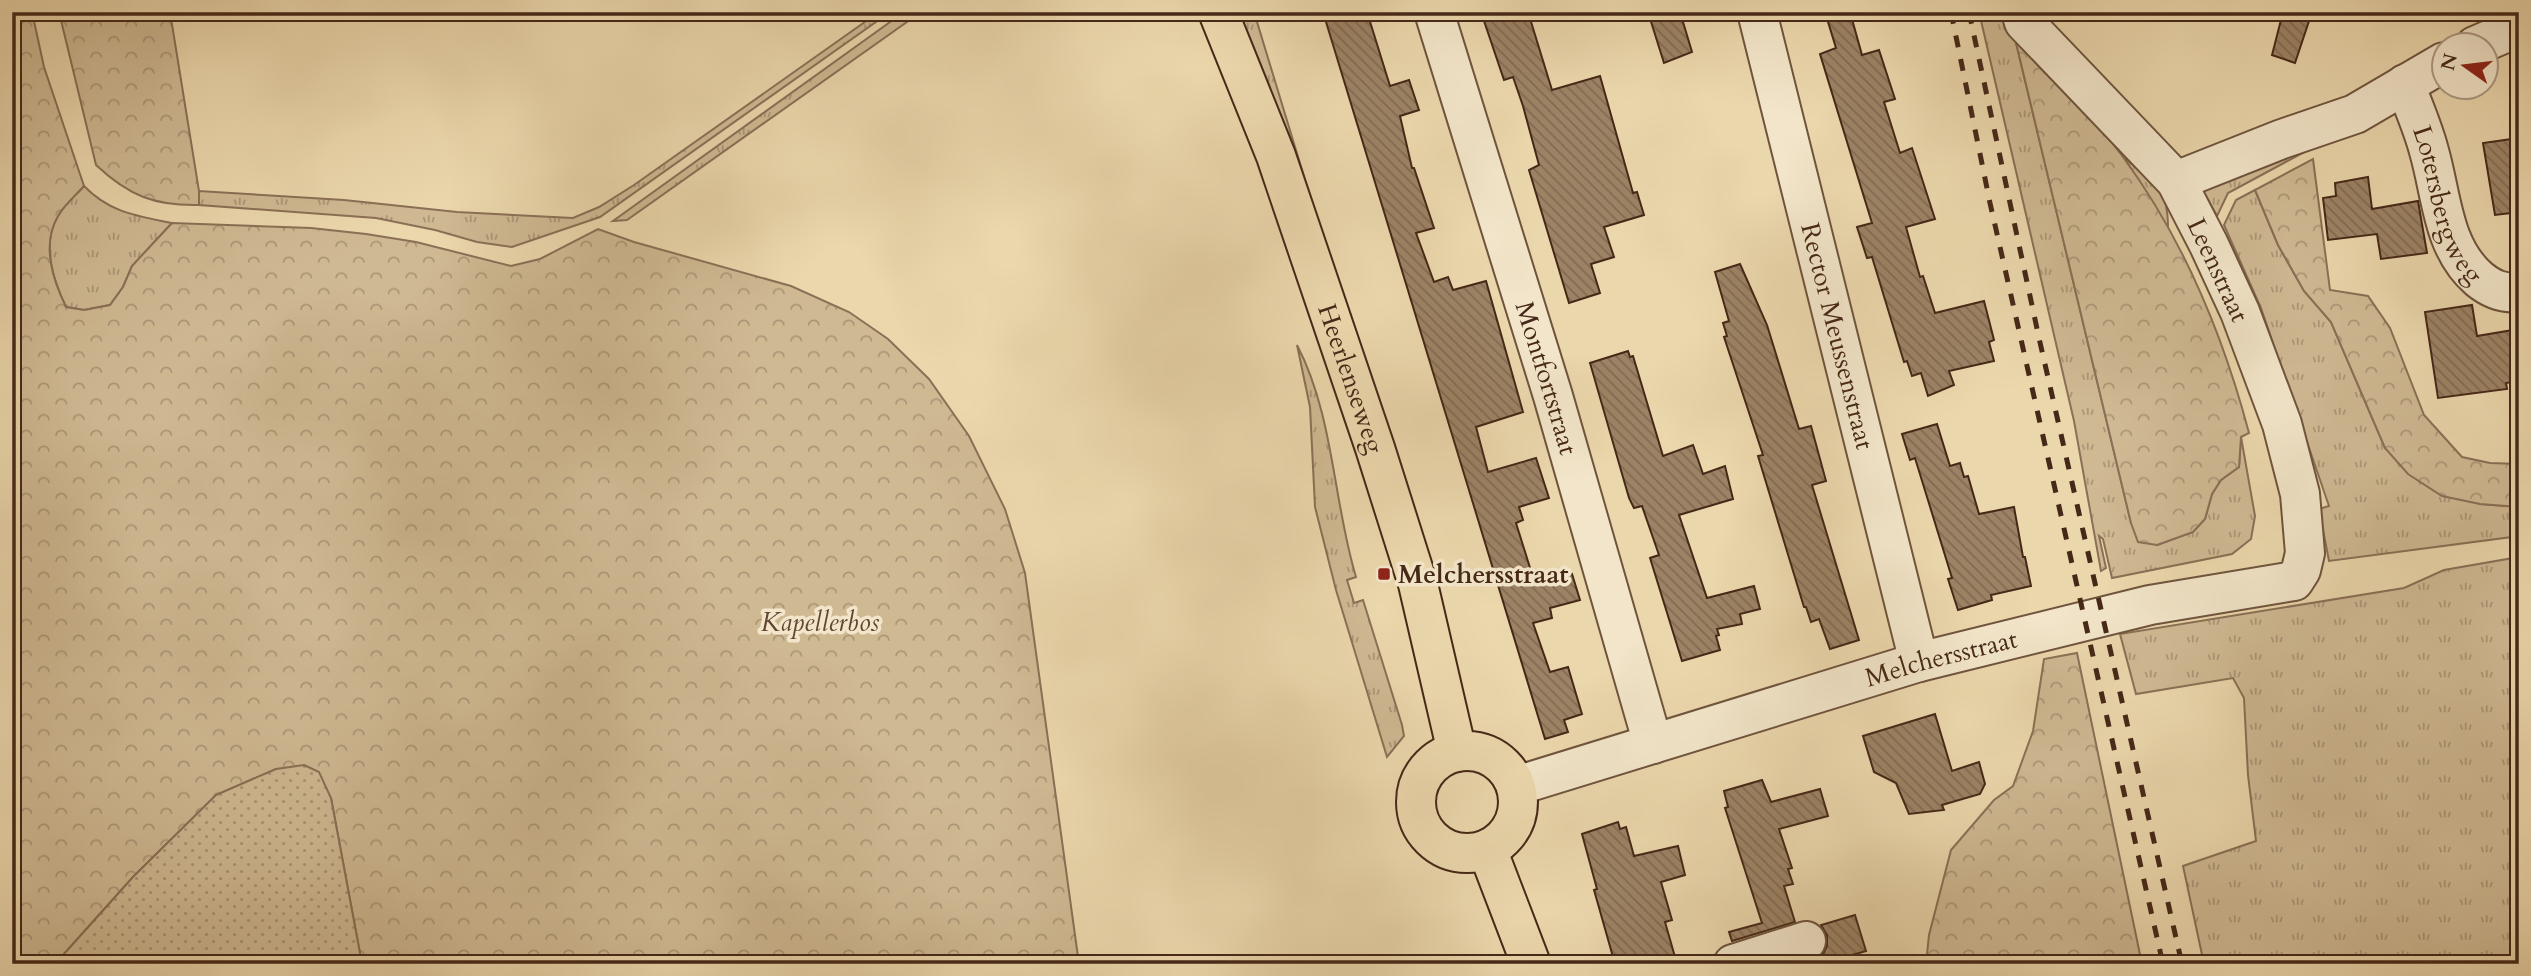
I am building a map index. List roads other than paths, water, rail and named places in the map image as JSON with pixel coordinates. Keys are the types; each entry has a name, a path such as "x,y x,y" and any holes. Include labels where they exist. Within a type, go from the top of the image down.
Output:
{"main road":[{"name":"Heerlenseweg","path":"1218,12 1280,168 1375,448 1418,584 1457,752"},
{"path":"1457,752 1481,753 1493,758 1503,765 1516,786 1517,816 1500,841 1487,849 1460,853 1446,849 1430,836 1419,818 1417,797 1423,776 1432,765 1457,752"},
{"path":"1487,849 1531,964"}],"street":[{"name":"Montfortstraat","path":"1434,12 1549,382 1653,744"},
{"name":"Rector Meussenstraat","path":"1757,12 1919,662"},
{"name":"Leenstraat","path":"2021,12 2024,22 2176,181 2239,312 2281,424 2300,494 2305,553 2301,570 2294,581"},
{"path":"2500,35 2519,27"},
{"path":"2176,181 2282,139 2355,114 2430,70"},
{"name":"Lotersbergweg","path":"2405,85 2429,150 2448,235 2465,267 2490,288 2510,293 2519,292"},
{"name":"Melchersstraat","path":"1516,786 1919,662 2150,605 2294,581"},
{"path":"1733,964 1806,941"}],"railway":[{"path":"1951,12 1990,203 2163,964"},
{"path":"1969,12 2039,338 2182,964"}],"place":[{"name":"Melchersstraat","path":"1384,574"}],"park label":[{"name":"Kapellerbos","path":"820,622"}]}
